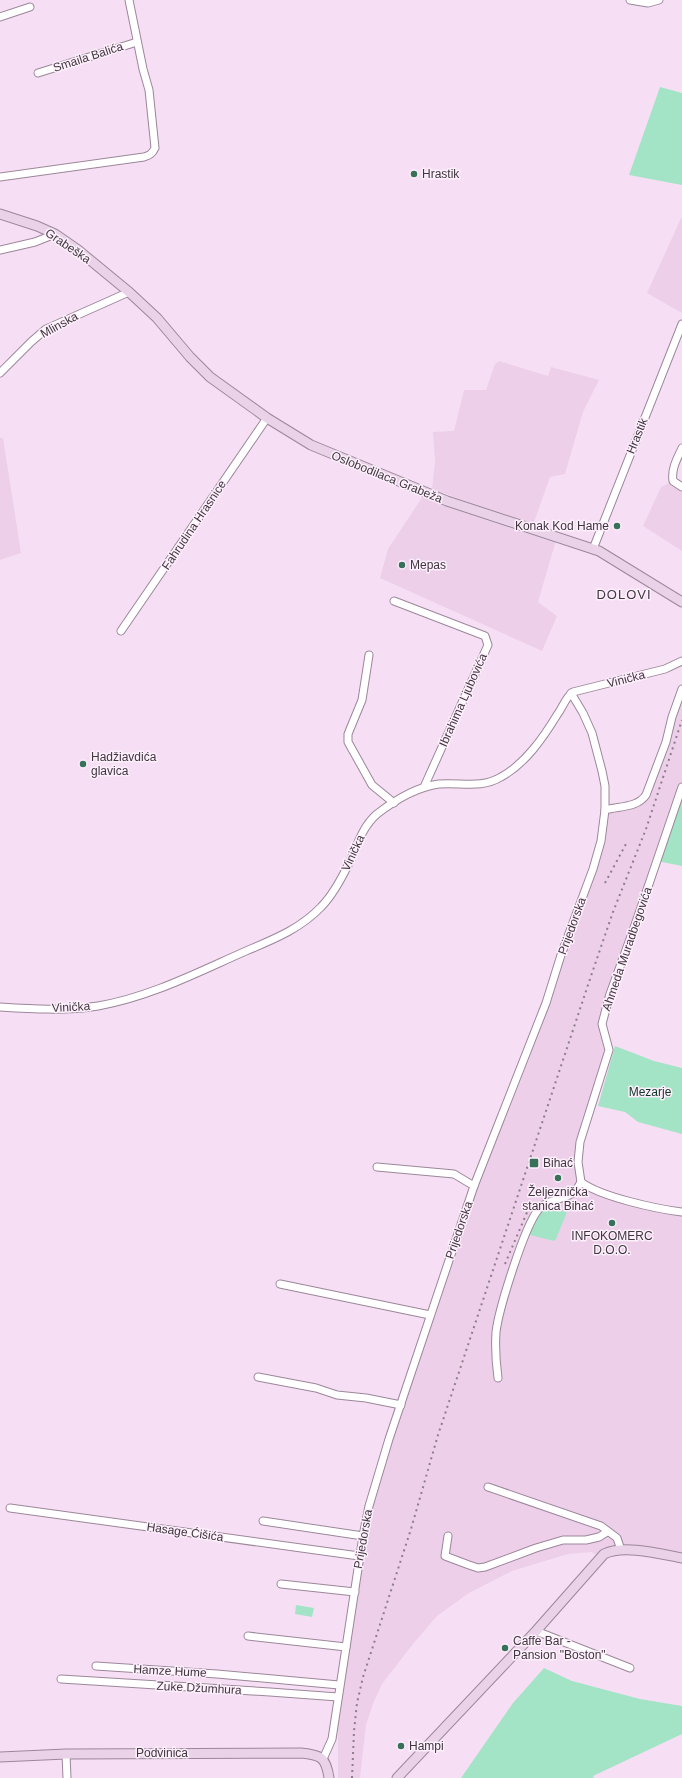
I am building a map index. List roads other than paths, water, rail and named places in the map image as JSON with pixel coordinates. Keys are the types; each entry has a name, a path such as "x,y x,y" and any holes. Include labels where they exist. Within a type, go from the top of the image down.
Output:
{"street":[{"path":"0,177 144,157 153,153 155,148 152,111 129,0"},
{"path":"630,0 648,3 658,0"},
{"path":"0,17 30,7"},
{"name":"Smaila Balića","path":"38,73 137,42"},
{"name":"Grabeška","path":"0,214 37,226 55,234 78,250 129,292"},
{"path":"0,250 35,242 55,234"},
{"name":"Mlinska","path":"0,373 46,329 129,292"},
{"name":"Oslobodilaca Grabeža","path":"129,292 157,318 190,357 210,377 267,418 311,445 395,481 506,522 593,548 682,602"},
{"name":"Hrastik","path":"593,548 682,324"},
{"name":"Fahrudina Hrasnice","path":"122,631 267,418"},
{"path":"682,448 672,475 673,481 682,487"},
{"name":"Ibrahima Ljubovića","path":"394,601 485,636 488,641 469,688 424,787"},
{"path":"369,655 362,700 348,734 348,742 372,785 394,803"},
{"name":"Vinička","path":"0,1007 69,1009 98,1006 119,1001 186,978 277,938 301,924 328,899 345,871 364,829 376,815 394,803 424,787 441,784 473,785 490,783 502,777 516,766 536,745 571,694 665,669 682,661"},
{"path":"605,810 635,804 646,795 666,742 672,717 682,689"},
{"name":"Prijedorska","path":"323,1759 332,1739 339,1685 355,1592 359,1556 369,1506 382,1461 474,1186 546,1003 561,955 581,903 600,841 605,810 605,786 592,733 583,713 571,694"},
{"name":"Ahmeda Muradbegovića","path":"581,1182 578,1162 580,1142 609,1050 602,1024 610,994 682,787"},
{"path":"377,1167 454,1174 474,1186"},
{"path":"498,1378 496,1332 500,1313 526,1234 541,1206 574,1192 581,1182 590,1187 640,1204 682,1212"},
{"path":"280,1284 430,1315"},
{"path":"258,1377 316,1388 337,1395 366,1398 401,1405"},
{"path":"488,1487 601,1526 617,1538 621,1550"},
{"name":"Hasage Ćišića","path":"10,1508 359,1556"},
{"path":"263,1521 363,1536"},
{"path":"448,1536 445,1556 478,1568 485,1567 504,1559 563,1540 586,1540 599,1537 607,1532"},
{"path":"397,1778 536,1631 604,1554 610,1550 646,1551 682,1558"},
{"path":"280,1584 355,1592"},
{"path":"536,1631 630,1668"},
{"path":"248,1636 346,1647"},
{"name":"Hamze Hume","path":"96,1666 217,1674 339,1685"},
{"name":"Zuke Džumhura","path":"61,1679 338,1697"},
{"name":"Podvinica","path":"0,1758 66,1754 301,1753 310,1754 323,1759"},
{"path":"66,1754 68,1778"},
{"path":"323,1759 326,1763 328,1778"}],"railway":[{"path":"352,1778 357,1703 363,1677 411,1529 438,1435 592,973 613,912 646,829 682,720"},
{"path":"605,883 626,844"},
{"path":"505,1264 528,1210"}],"place":[{"name":"Hrastik","path":"414,174"},
{"name":"Konak Kod Hame","path":"617,526"},
{"name":"Mepas","path":"402,565"},
{"name":"Hadžiavdića glavica","path":"83,764"},
{"name":"Bihać","path":"534,1163"},
{"name":"Željeznička stanica Bihać","path":"558,1178"},
{"name":"INFOKOMERC D.O.O.","path":"612,1223"},
{"name":"Caffe Bar - Pansion \"Boston\"","path":"505,1648"},
{"name":"Hampi","path":"401,1746"}],"district":[{"name":"DOLOVI","path":"624,594"}],"park label":[{"name":"Mezarje","path":"650,1092"}]}
